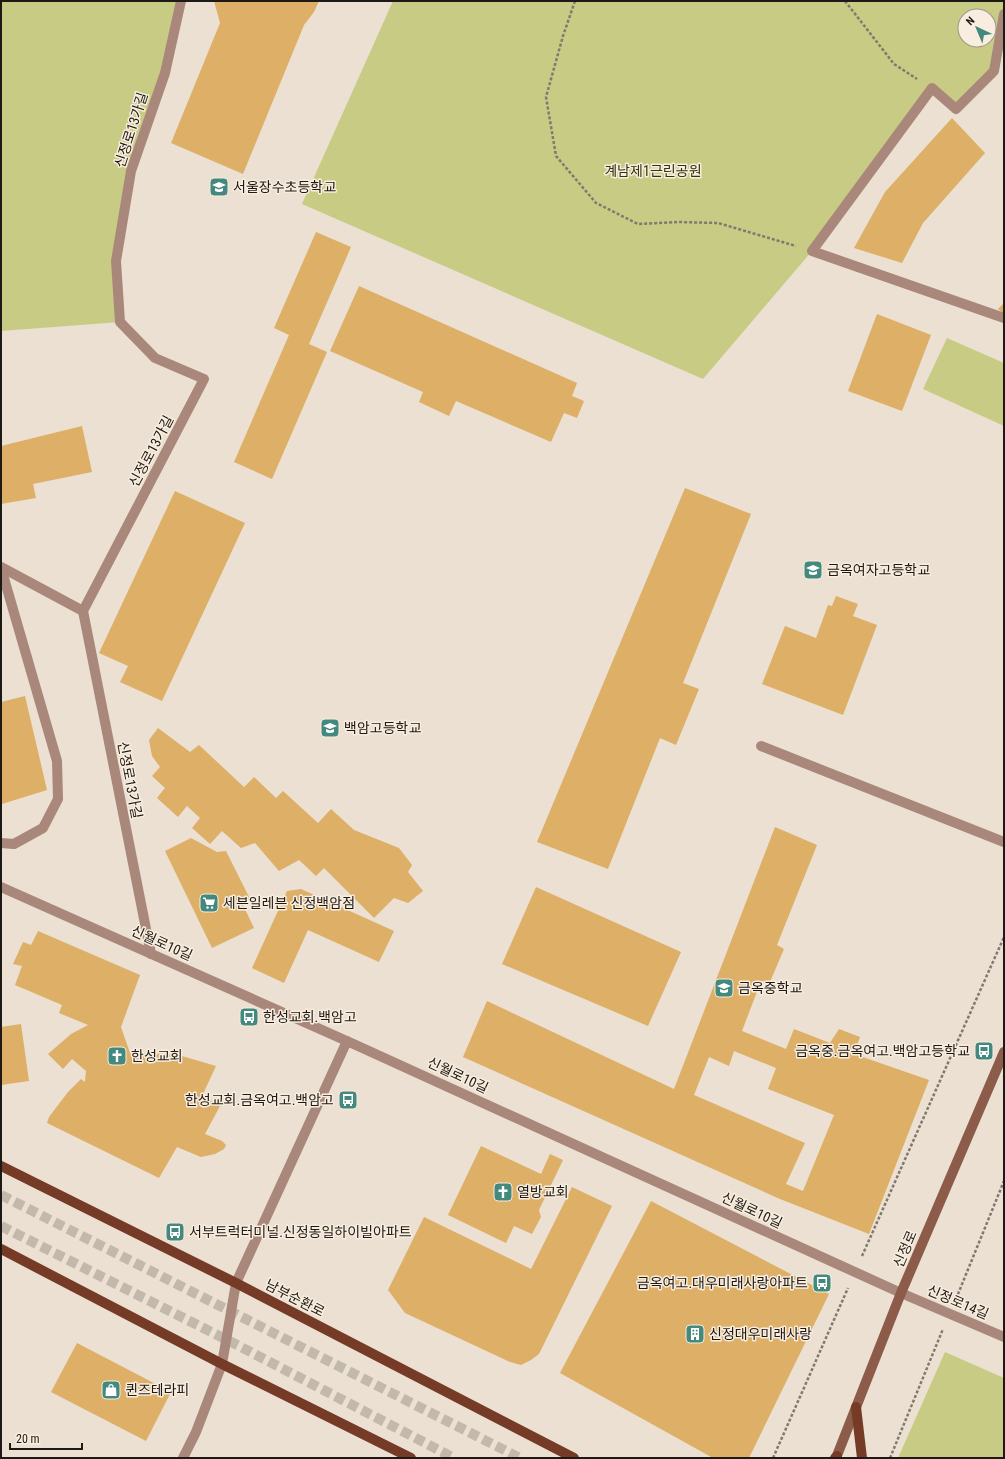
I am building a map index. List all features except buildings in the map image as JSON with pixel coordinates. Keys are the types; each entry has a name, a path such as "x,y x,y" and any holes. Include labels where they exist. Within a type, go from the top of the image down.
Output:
{"main road":[{"name":"신정로","path":"836,1457 901,1293 1004,1052"},
{"name":"남부순환로","path":"1,1166 236,1283 574,1458"},
{"path":"1,1249 222,1364 411,1458"},
{"path":"856,1407 862,1458"}],"street":[{"name":"신정로13가길","path":"151,954 82,611 204,379 154,358 120,322 116,261 131,171 164,73 180,1"},
{"path":"1004,14 994,70 956,109 932,88 812,251 1004,318"},
{"path":"1,567 82,611"},
{"path":"1,567 57,761 58,799 42,828 14,844 1,843"},
{"path":"761,746 1004,842"},
{"name":"신월로10길","path":"1,887 347,1041 901,1293"},
{"path":"183,1458 196,1432 222,1364 236,1283 347,1041"},
{"name":"신정로14길","path":"901,1293 1004,1338"}],"path":[{"path":"575,1 563,36 546,97 556,156 596,203 638,224 679,222 718,223 812,251"},
{"path":"844,1 894,64 932,88"},
{"path":"773,1458 1004,937"}],"green space":[{"path":"1,1 181,1 165,73 131,171 116,261 120,322 1,331"},
{"name":"계남제1근린공원","path":"393,1 1004,1 1004,14 994,71 956,109 932,88 812,251 703,379 302,204"},
{"path":"947,338 1004,363 1004,426 923,389"},
{"path":"945,1352 1004,1378 1004,1458 898,1458"}],"tunnel":[{"path":"1,1195 520,1458"},
{"path":"1,1226 241,1347 454,1458"}],"place":[{"name":"서울장수초등학교","path":"219,187"},
{"name":"금옥여자고등학교","path":"813,570"},
{"name":"백암고등학교","path":"330,728"},
{"name":"세븐일레븐 신정백암점","path":"209,903"},
{"name":"금옥중학교","path":"724,988"},
{"name":"한성교회.백암고","path":"249,1017"},
{"name":"금옥중.금옥여고.백암고등학교","path":"984,1051"},
{"name":"한성교회","path":"117,1056"},
{"name":"한성교회.금옥여고.백암고","path":"348,1100"},
{"name":"열방교회","path":"503,1192"},
{"name":"서부트럭터미널.신정동일하이빌아파트","path":"175,1232"},
{"name":"금옥여고.대우미래사랑아파트","path":"822,1283"},
{"name":"신정대우미래사랑","path":"695,1334"},
{"name":"퀸즈테라피","path":"111,1390"}]}
